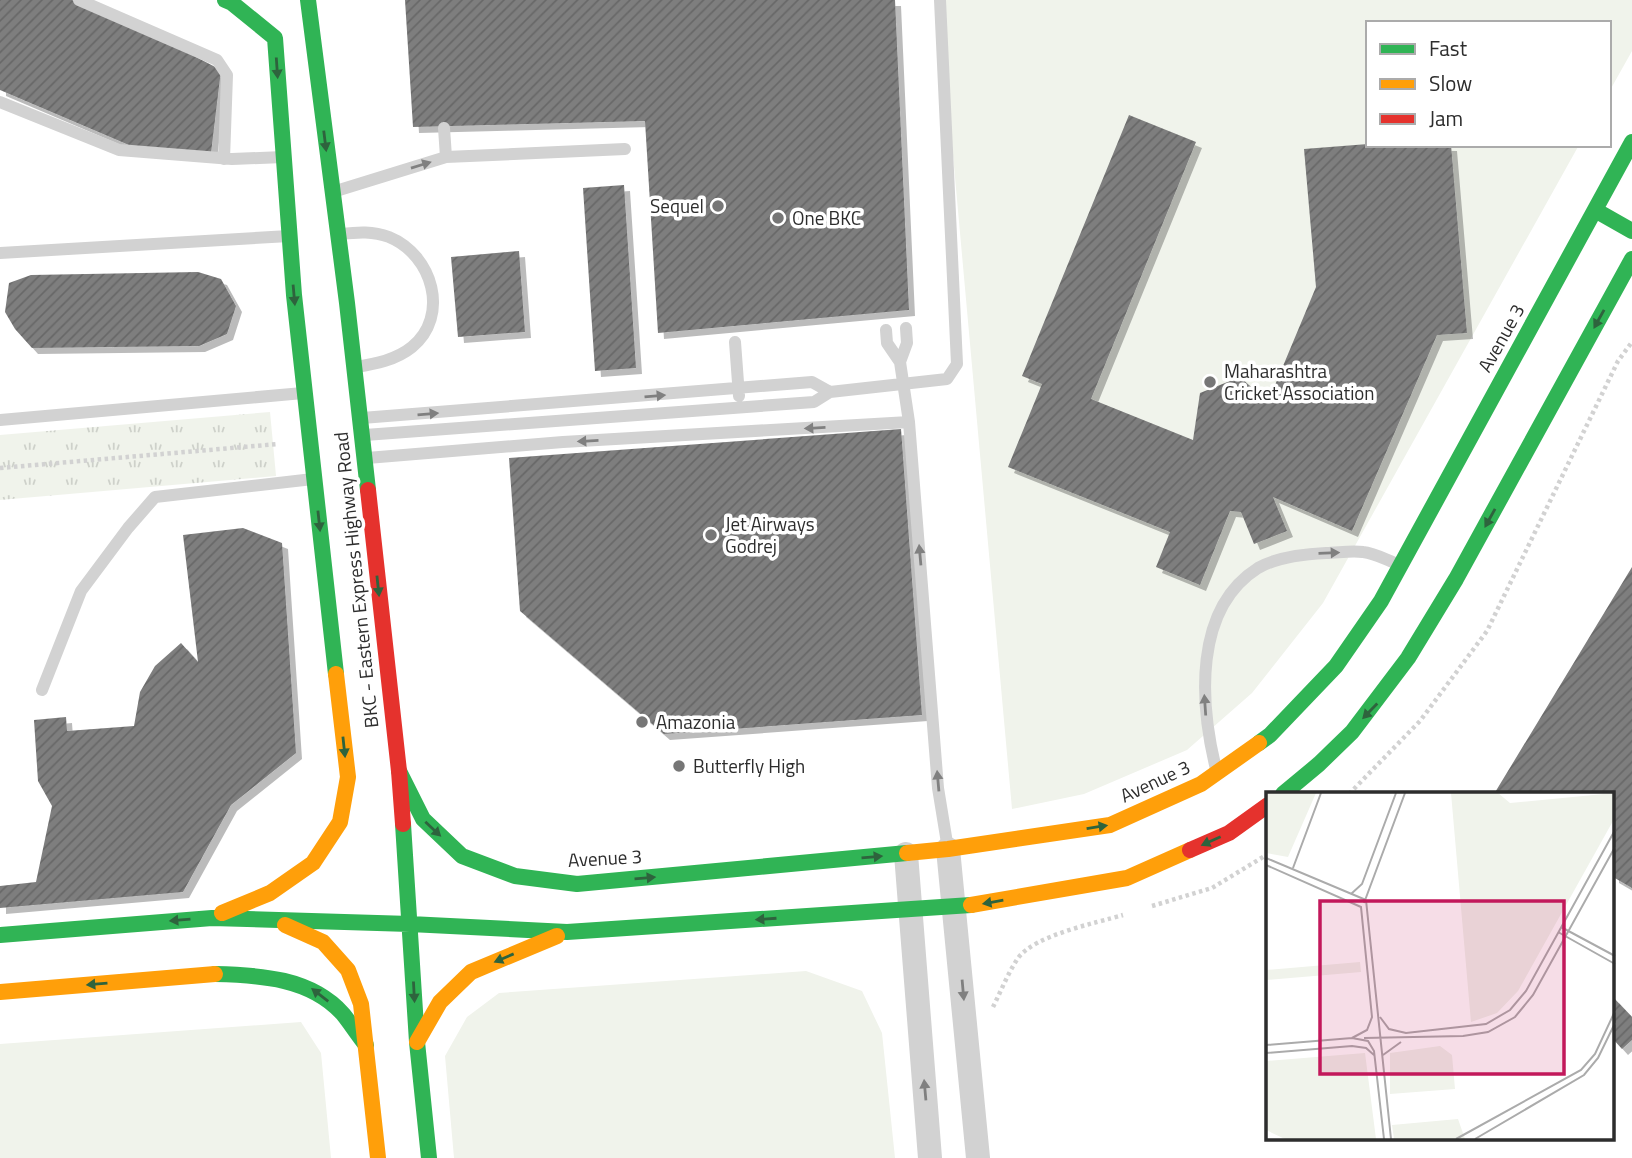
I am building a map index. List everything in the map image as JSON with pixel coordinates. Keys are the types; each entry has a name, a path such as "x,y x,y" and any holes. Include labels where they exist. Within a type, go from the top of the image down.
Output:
{"street":[{"path":"225,0 283,29"},
{"path":"212,918 270,893 313,863 340,821 348,777 305,393 284,157 283,29 307,0"},
{"name":"BKC - Eastern Express Highway Road","path":"307,0 354,368 399,771 417,1042 429,1158"},
{"name":"Avenue 3","path":"399,771 423,820 462,856 515,876 577,884 948,849 1110,825 1201,784 1270,735 1336,666 1406,567 1595,210 1617,181 1632,142"},
{"path":"1595,210 1632,231"},
{"path":"1286,792 1307,777 1380,701 1428,630 1632,259"},
{"path":"1431,579 1451,589"},
{"path":"0,935 212,918 567,932 956,908 1127,878 1229,833 1266,806"},
{"path":"948,849 956,908 978,1158"},
{"path":"906,853 930,1158"},
{"path":"272,920 323,942 348,970 361,1004 378,1158"},
{"path":"417,1042 440,1002 471,972 567,932"},
{"path":"0,992 216,974 267,977 310,988 341,1012 366,1045"}],"lane":[{"path":"79,0 217,60 227,75 224,159"},
{"path":"361,436 814,402 830,392 947,379 957,364 940,0"},
{"path":"0,102 119,150 224,159 284,157"},
{"path":"444,128 446,157"},
{"path":"332,192 446,157 625,149"},
{"path":"337,234 367,232 390,238 416,254 428,275 433,300 430,326 411,348 381,363 354,368"},
{"path":"0,253 290,236"},
{"path":"900,362 907,343 906,328"},
{"path":"886,330 887,343 900,362 905,385 939,788 948,849"},
{"path":"735,342 740,407"},
{"path":"360,419 812,382 830,392"},
{"path":"0,420 305,393"},
{"path":"364,458 563,447 909,422"},
{"path":"42,690 81,591 128,528 156,497 315,478"},
{"path":"1217,772 1207,724 1204,688 1212,630 1220,610 1234,590 1259,567 1291,557 1363,552 1406,567"}],"path":[{"path":"1351,792 1420,721 1487,631 1618,361 1632,342"},
{"path":"0,468 310,441"},
{"path":"1148,907 1212,888 1266,855"},
{"path":"988,1016 1020,956 1037,944 1058,935 1135,911"}],"green space":[{"name":"Maharashtra Cricket Association","path":"939,0 1632,0 1632,51 1611,88 1611,21 1366,21 1366,147 1578,147 1323,603 1252,693 1187,750 1084,794 1012,809"},
{"path":"270,412 276,476 0,500 0,435"},
{"path":"806,971 862,991 882,1033 895,1158 454,1158 445,1056 467,1017 499,993"},
{"path":"301,1022 321,1053 331,1158 0,1158 0,1044"}],"building":[{"path":"0,0 72,0 137,26 221,70 211,153 136,148 0,90"},
{"name":"One BKC","path":"405,0 895,0 909,310 658,333 645,121 413,127"},
{"path":"1129,115 1196,142 1091,399 1193,440 1200,393 1240,377 1268,402 1316,287 1304,149 1366,144 1366,147 1451,147 1467,333 1437,335 1352,531 1273,497 1287,531 1254,544 1241,512 1230,511 1200,585 1156,567 1170,532 1008,467 1042,384 1022,376"},
{"path":"624,185 636,368 595,371 583,188"},
{"path":"519,251 525,332 458,337 451,257"},
{"path":"198,272 221,279 236,306 227,334 199,346 32,348 15,329 5,312 9,283 31,275"},
{"name":"Jet Airways Godrej","path":"901,429 922,715 664,734 520,611 509,458"},
{"path":"243,528 282,543 296,753 231,805 183,892 0,908 0,886 36,882 52,806 38,781 34,720 66,717 67,731 134,726 140,692 155,666 181,643 198,662 183,535"},
{"path":"1632,567 1632,888 1614,878 1614,792 1495,792"},
{"path":"1614,998 1632,1017 1632,1040 1622,1049 1614,1040"}],"traffic: fast":[{"path":"225,0 275,38 294,295 336,674"},
{"path":"308,0 368,490"},
{"path":"1259,743 1270,735 1336,666 1381,601 1632,142"},
{"path":"1595,210 1632,231"},
{"path":"1285,792 1352,732 1408,658 1456,579 1632,259"},
{"path":"399,771 423,819 462,856 515,876 577,884 907,853"},
{"path":"403,824 417,1042 429,1158"},
{"path":"0,935 212,918 567,932 971,905"},
{"path":"215,974 284,981 316,993 343,1014 366,1045"}],"traffic: slow":[{"path":"222,913 270,893 313,863 340,822 348,777 336,674"},
{"path":"907,853 1110,825 1201,784 1259,743"},
{"path":"971,905 1127,878 1190,850"},
{"path":"285,925 323,942 348,970 361,1004 378,1158"},
{"path":"417,1042 440,1002 471,972 557,936"},
{"path":"0,992 215,974"}],"traffic: jam":[{"path":"368,490 403,824"},
{"path":"1190,850 1229,833 1266,806"}],"place":[{"name":"Sequel","path":"718,206"},
{"name":"One BKC","path":"778,218"},
{"name":"Maharashtra Cricket Association","path":"1210,382"},
{"name":"Jet Airways Godrej","path":"711,535"},
{"name":"Amazonia","path":"642,722"},
{"name":"Butterfly High","path":"679,766"}]}
